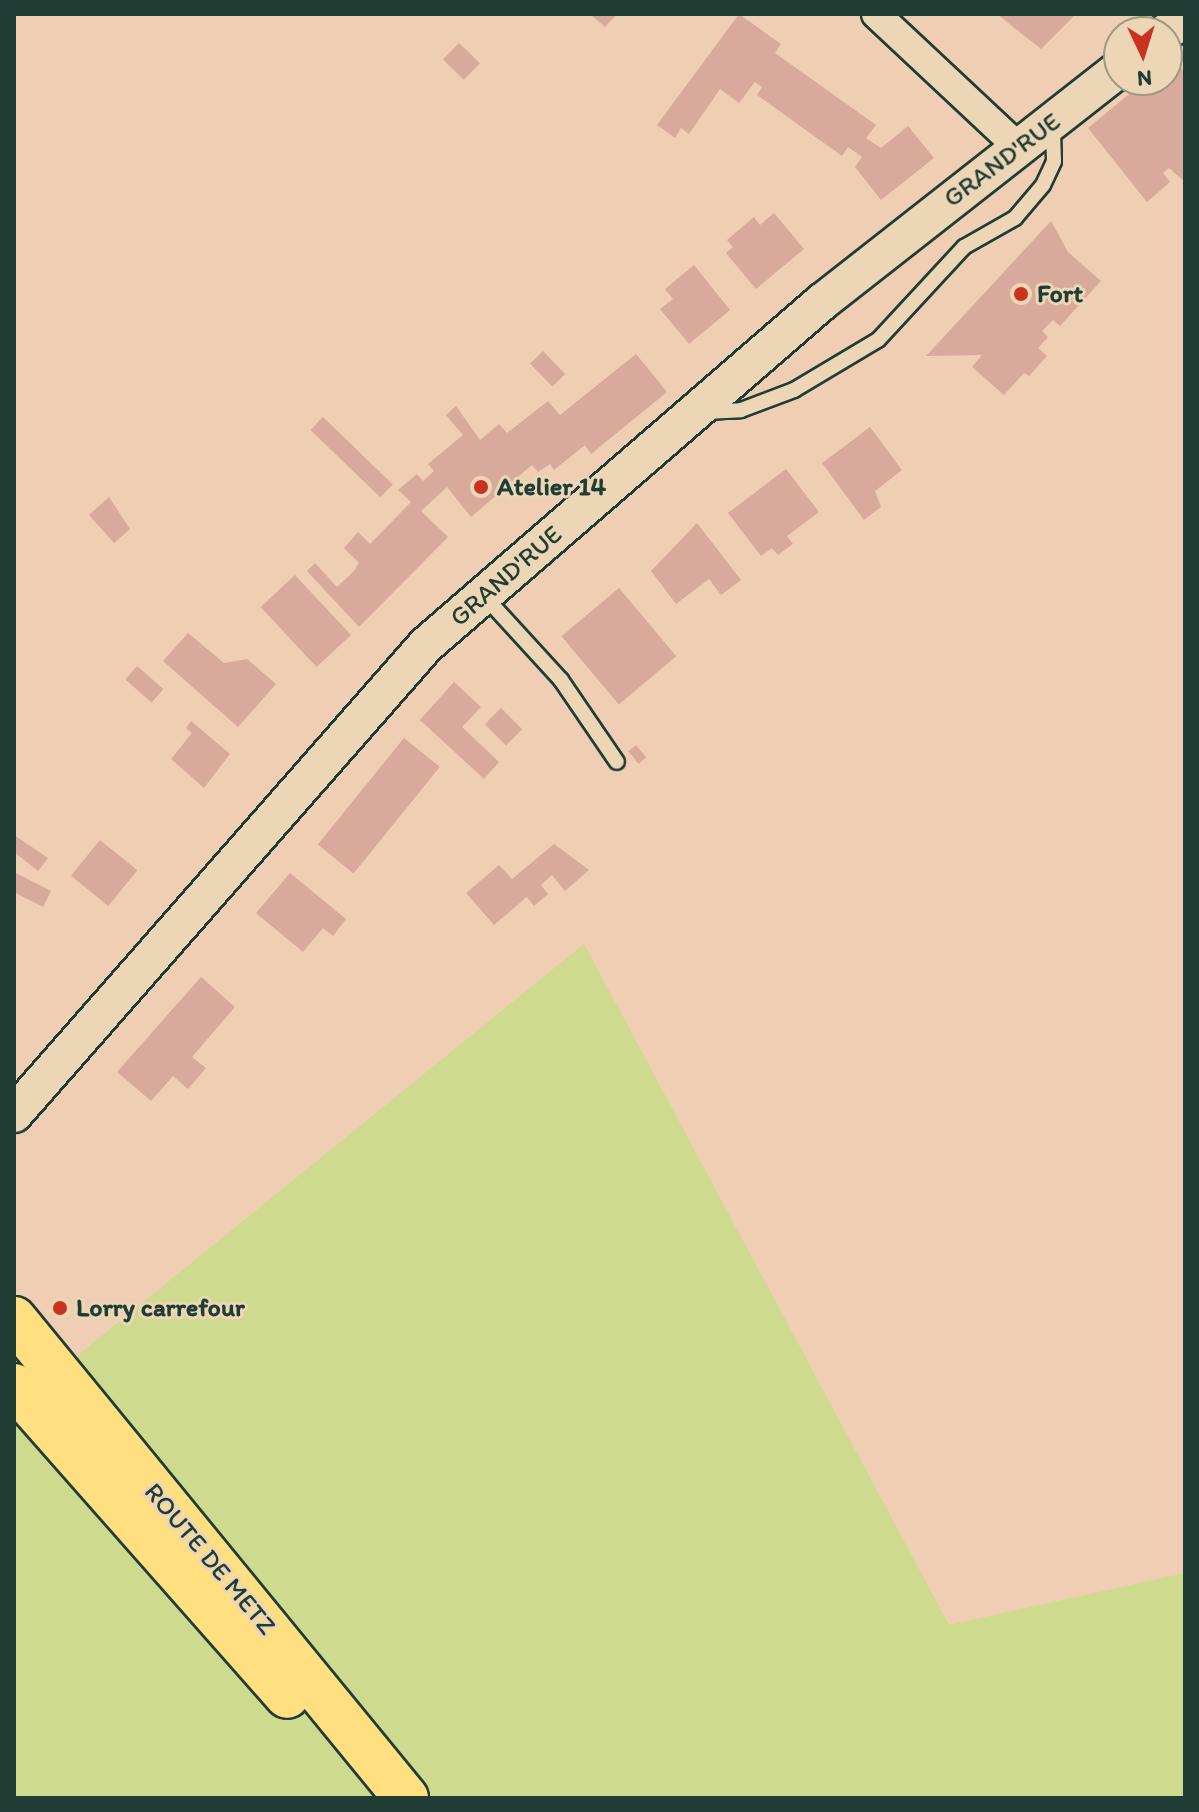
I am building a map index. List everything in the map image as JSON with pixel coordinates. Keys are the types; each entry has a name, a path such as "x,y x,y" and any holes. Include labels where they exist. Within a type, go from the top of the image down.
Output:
{"main road":[{"name":"ROUTE DE METZ","path":"14,1319 406,1798"},
{"name":"ROUTE DE METZ","path":"14,1386 377,1798"}],"street":[{"path":"876,14 1019,148"},
{"name":"GRAND'RUE","path":"14,1114 426,645 693,413 1103,82"},
{"name":"GRAND'RUE","path":"14,1080 64,1054"}],"lane":[{"path":"693,413 741,410 794,390 878,340 964,247 1015,218 1043,185 1054,161 1053,122"},
{"path":"483,595 561,680 617,762"}],"green space":[{"path":"584,944 949,1625 1185,1573 1185,1798 14,1798 14,1407"}],"building":[{"path":"590,14 617,14 605,27"},
{"path":"739,14 781,44 775,53 876,125 866,138 881,148 908,126 934,158 881,200 855,167 862,157 848,147 842,156 757,95 762,87 755,82 739,103 720,89 689,134 681,128 675,138 657,125"},
{"path":"997,14 1076,14 1041,49"},
{"path":"459,43 480,63 464,80 443,60"},
{"path":"1183,70 1185,73 1185,182 1169,168 1163,173 1170,182 1147,202 1088,128 1127,96 1183,96"},
{"path":"774,213 804,249 756,289 726,253 733,247 727,240 754,217 760,225"},
{"name":"Fort","path":"1051,221 1068,252 1101,281 1060,326 1053,320 1042,331 1048,337 1038,348 1047,356 1029,376 1024,373 1004,395 972,367 982,355 926,356"},
{"path":"694,265 730,310 689,344 660,309 673,299 665,289"},
{"path":"543,351 565,374 552,387 530,364"},
{"path":"636,354 667,392 591,454 585,445 554,470 550,464 538,472 532,465 471,517 447,487 421,511 448,537 359,627 307,571 315,563 337,587 354,571 359,563 344,548 358,532 370,544 411,502 398,490 417,474 423,481 434,471 428,464 463,435 446,415 456,406 480,440 499,424 507,433 548,401 560,415"},
{"path":"323,417 393,484 380,497 310,430"},
{"path":"870,427 902,470 875,491 881,507 864,520 822,463"},
{"path":"786,469 819,512 787,536 793,544 778,555 772,548 761,556 728,513"},
{"path":"109,497 130,529 114,543 89,515"},
{"path":"697,523 741,580 721,595 709,579 676,604 651,571"},
{"path":"295,575 351,635 317,667 261,607"},
{"path":"619,588 676,656 619,704 562,636"},
{"path":"188,633 224,663 247,659 276,684 238,727 163,661"},
{"path":"137,666 163,689 152,703 125,680"},
{"path":"454,682 481,707 462,727 499,762 484,779 420,720"},
{"path":"501,708 522,729 506,745 485,724"},
{"path":"191,721 230,754 204,788 171,759 192,733 186,728"},
{"path":"404,738 440,767 354,873 318,844"},
{"path":"636,745 646,757 639,764 628,751"},
{"path":"14,835 48,858 38,871 14,852"},
{"path":"100,840 137,870 108,906 71,876"},
{"path":"554,844 589,870 565,891 552,875 541,885 548,894 534,906 527,897 494,925 466,893 499,865 512,879"},
{"path":"14,872 51,891 43,907 14,892"},
{"path":"290,873 346,919 333,936 323,928 303,952 256,913"},
{"path":"201,977 235,1007 192,1057 206,1068 188,1089 173,1076 151,1101 117,1072"},
{"name":"Lorry carrefour","path":"60,1299 69,1309 60,1317 51,1307"}],"place":[{"name":"Fort","path":"1021,294"},
{"name":"Atelier 14","path":"481,487"},
{"name":"Lorry carrefour","path":"60,1308"}]}
